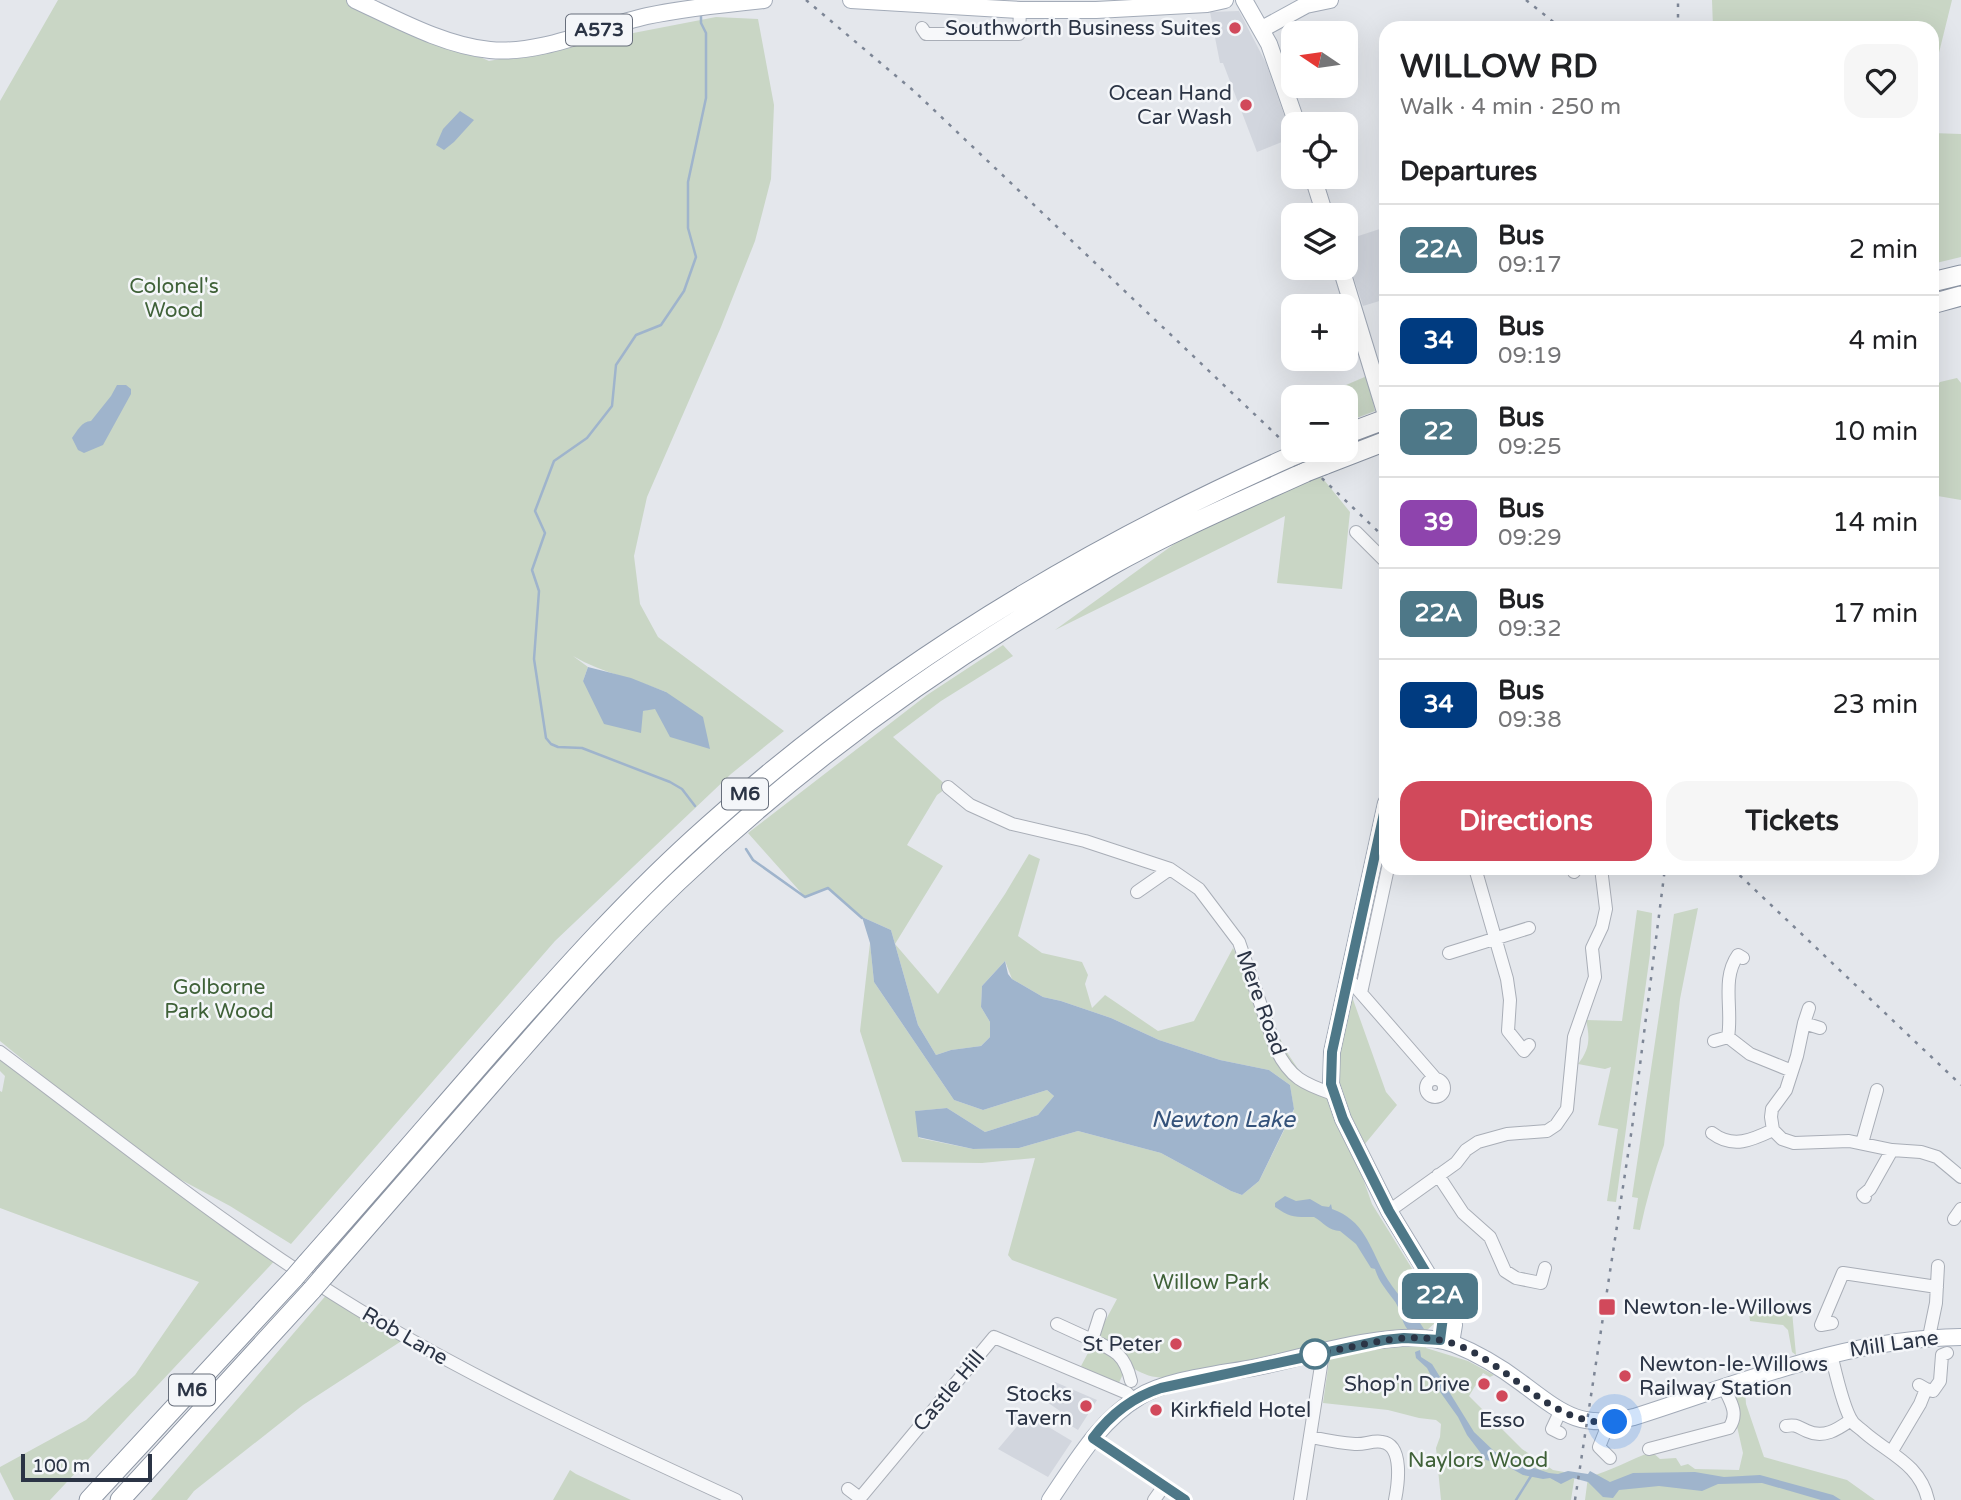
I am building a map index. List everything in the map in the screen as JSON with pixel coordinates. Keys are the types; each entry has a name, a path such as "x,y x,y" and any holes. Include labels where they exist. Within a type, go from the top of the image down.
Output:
{"highway":[{"path":"1939,280 1961,275"},
{"path":"1939,302 1961,296"},
{"path":"1358,429 1379,421"},
{"name":"M6","path":"120,1500 318,1283 589,971 679,881 804,771 897,700 1042,606 1111,566 1167,537 1315,469 1379,444"},
{"name":"M6","path":"89,1500 300,1271 574,958 691,842 792,755 887,682 1027,590 1174,510 1281,461"},
{"path":"75,1500 153,1433"},
{"path":"132,1500 171,1447"}],"main road":[{"name":"A573","path":"355,0 427,33 473,47 507,51 532,48 646,16 764,0"},
{"path":"851,0 1020,10 1096,10 1225,0"},
{"path":"1244,0 1279,68 1293,112"},
{"path":"1258,23 1306,5 1330,0"},
{"path":"1344,280 1379,405"},
{"path":"1050,1500 1132,1386 1161,1388 1376,1341 1404,1338 1446,1342 1453,1319 1449,1308 1389,1211 1343,1119 1334,1094 1331,1074 1332,1052 1379,835"},
{"name":"Mill Lane","path":"1446,1342 1498,1366 1560,1412 1583,1419 1609,1422 1634,1417 1831,1353 1886,1342 1929,1337 1961,1337"}],"street":[{"path":"922,28 926,34 1019,34 1020,10"},
{"path":"1356,532 1379,555"},
{"name":"Mere Road","path":"948,787 970,805 1012,824 1085,841 1170,869 1199,889 1239,942 1284,1066 1300,1081 1334,1094"},
{"path":"1134,892 1170,869"},
{"path":"1361,993 1386,875"},
{"path":"1477,875 1507,979 1510,1000 1508,1031 1524,1051 1530,1045"},
{"path":"1389,1211 1455,1163 1472,1146 1486,1139 1515,1128 1555,1134 1567,1110 1574,1037 1600,978 1592,948 1605,918 1606,897 1602,875"},
{"path":"1449,953 1530,928"},
{"path":"1577,947 1592,948"},
{"path":"1728,1037 1729,978 1731,965 1739,954"},
{"path":"1348,977 1435,1078"},
{"path":"1809,1009 1786,1090 1772,1109 1773,1130 1782,1139 1794,1143 1836,1140 1921,1152 1937,1157 1961,1177"},
{"path":"1804,1023 1820,1028"},
{"path":"1714,1041 1728,1037"},
{"path":"1728,1037 1750,1054 1792,1071"},
{"name":"Rob Lane","path":"0,1052 262,1245 374,1319 484,1381 736,1500"},
{"path":"1862,1143 1878,1090"},
{"path":"1713,1132 1731,1142 1744,1142 1773,1130"},
{"path":"1863,1195 1870,1189 1892,1150"},
{"path":"1438,1175 1463,1213 1490,1237 1505,1272 1540,1288 1545,1268"},
{"path":"1929,1337 1938,1266"},
{"path":"1823,1324 1839,1273 1937,1287"},
{"path":"1092,1340 1100,1315"},
{"path":"1057,1324 1115,1350 1125,1362 1132,1386"},
{"name":"Castle Hill","path":"848,1489 861,1499 994,1337 1132,1386"},
{"path":"1300,1500 1323,1353"},
{"path":"1831,1353 1851,1420 1920,1476 1928,1500"},
{"path":"1892,1451 1920,1404 1922,1387 1933,1391 1940,1381 1942,1355 1947,1353"},
{"path":"1656,1451 1729,1428 1734,1413 1724,1388"},
{"path":"1552,1429 1560,1412"},
{"path":"1793,1422 1808,1432 1825,1434 1851,1420"},
{"path":"1609,1422 1596,1444 1610,1458"},
{"path":"1311,1437 1353,1444 1387,1443 1392,1447 1397,1460 1399,1479 1395,1500"},
{"path":"1093,1438 1185,1500"},
{"path":"1154,1500 1164,1486"}],"shaded area":[{"path":"1239,11 1266,63 1283,112 1281,142 1257,152 1223,63 1220,63 1210,12"},
{"path":"1379,229 1379,301 1363,306 1354,280 1358,280 1358,236"},
{"path":"1055,1382 1097,1400 1078,1430 1057,1417 1060,1411 1041,1398"},
{"path":"1015,1407 1072,1441 1048,1477 998,1449 1020,1423 1010,1417"}],"green space":[{"path":"58,0 351,0 489,61 716,17 758,19 774,105 771,179 755,241 721,327 647,497 634,556 640,604 658,637 784,731 731,774 555,941 291,1244 230,1206 157,1167 281,1254 50,1500 14,1500 0,1467 86,1420 135,1375 199,1282 0,1208 0,1091 2,1092 5,1076 0,1071 0,1052 127,1145 0,1041 0,101","holes":["573,656 607,671 666,692 655,708 643,711 583,681 588,667"]},
{"path":"1712,0 1952,0 1939,53 1939,21 1713,21"},
{"path":"1939,133 1961,134 1961,257 1939,262"},
{"path":"1367,376 1375,411 1358,417 1358,385 1346,385"},
{"path":"1957,378 1961,383 1961,500 1939,496 1940,382"},
{"path":"1320,475 1350,512 1342,589 1277,583 1285,516 1055,630 1177,542"},
{"name":"Willow Park","path":"1003,645 1013,656 941,701 893,737 948,787 937,795 907,845 943,866 895,944 938,994 1029,854 1040,859 1018,936 1042,953 1082,962 1088,975 1085,984 1092,1008 1105,995 1158,1031 1194,1021 1233,948 1288,1054 1307,1082 1338,1088 1334,1074 1350,991 1386,1092 1397,1105 1355,1156 1372,1204 1434,1304 1436,1322 1426,1331 1426,1348 1468,1361 1494,1375 1490,1377 1483,1373 1469,1396 1522,1449 1553,1470 1575,1474 1571,1500 1441,1500 1436,1448 1441,1424 1436,1420 1388,1410 1323,1403 1331,1347 1267,1366 1200,1379 1152,1376 1127,1365 1118,1385 1081,1366 1117,1299 1012,1260 1008,1255 1035,1158 982,1163 902,1162 860,1031 870,943 874,982 954,1100 983,1110 1047,1090 1054,1096 1038,1115 985,1132 947,1108 916,1111 919,1138 973,1149 1019,1148 1078,1131 1161,1153 1242,1195 1259,1181 1294,1110 1290,1085 1269,1070 1220,1060 1159,1040 1111,1018 1043,997 1012,979 1005,961 982,986 981,1007 990,1022 990,1037 981,1046 936,1055 918,1025 891,930 862,917 828,888 805,897 748,833 927,695"},
{"path":"1698,908 1680,999 1664,1145 1640,1230 1633,1229 1638,1198 1632,1197 1674,914"},
{"path":"1637,910 1652,913 1650,954 1616,1202 1607,1201 1618,1129 1598,1125 1611,1067 1605,1069 1578,1064 1588,1043 1586,1020 1622,1021"},
{"path":"328,1293 403,1340 303,1405 194,1491 187,1500 151,1500"},
{"path":"1791,1300 1796,1355 1792,1352 1788,1330 1783,1325 1750,1321 1749,1312"},
{"path":"1745,1390 1746,1404 1764,1457 1847,1480 1875,1500 1585,1500 1588,1477 1652,1452 1660,1459 1676,1458 1681,1466 1688,1464 1695,1469 1739,1470 1743,1453 1730,1395"},
{"path":"570,1470 576,1474 631,1500 553,1500"}],"water":[{"path":"460,111 474,120 444,150 436,145 443,129"},
{"path":"117,385 126,385 131,389 131,394 103,445 84,453 78,450 72,438 82,425 91,421"},
{"path":"588,667 631,678 666,692 703,717 710,749 670,737 655,709 643,711 641,733 604,724 583,681"},
{"name":"Newton Lake","path":"862,917 891,930 918,1025 936,1055 981,1046 990,1037 990,1022 981,1007 982,986 1005,961 1012,979 1043,997 1111,1018 1159,1040 1220,1060 1269,1070 1290,1085 1294,1109 1259,1181 1242,1195 1161,1153 1078,1131 1019,1148 973,1149 918,1137 915,1111 947,1108 985,1132 1038,1115 1054,1096 1047,1090 983,1110 954,1100 874,982 870,943"},
{"path":"1285,1196 1296,1201 1310,1199 1322,1206 1329,1207 1331,1204 1332,1209 1353,1221 1367,1239 1388,1280 1424,1329 1408,1330 1396,1303 1356,1244 1340,1231 1329,1228 1314,1217 1293,1216 1275,1207 1275,1203"},
{"path":"1420,1350 1421,1357 1432,1364 1474,1432 1495,1452 1516,1455 1531,1467 1558,1474 1568,1471 1588,1474 1590,1471 1610,1482 1633,1473 1695,1472 1724,1477 1760,1475 1833,1495 1841,1500 1821,1500 1762,1483 1718,1484 1702,1491 1659,1486 1619,1490 1613,1498 1603,1497 1588,1482 1573,1478 1561,1484 1550,1478 1523,1475 1505,1465 1486,1460 1467,1435 1427,1368 1416,1358 1415,1352"}],"waterway":[{"path":"695,806 682,789 670,782 582,748 558,747 546,738 534,659 539,591 532,570 545,533 535,511 554,461 587,438 612,406 616,365 636,335 661,325 684,291 696,257 688,228 688,182 706,98 706,33 701,23 701,12"},
{"path":"746,849 753,860 805,897 828,888 862,918"},
{"path":"1516,1500 1531,1476"}],"railway":[{"path":"806,0 915,92 1379,532"},
{"path":"1526,0 1552,21"},
{"path":"1678,0 1678,21"},
{"path":"1575,1500 1632,1128 1664,875"},
{"path":"1739,875 1961,1085"}],"bus line":[{"name":"22A","path":"1185,1500 1093,1438 1105,1423 1140,1396 1197,1379 1384,1340 1440,1340 1443,1307 1440,1296 1389,1211 1343,1119 1331,1084 1332,1052 1379,836"}],"place":[{"name":"Southworth Business Suites","path":"1235,28"},
{"name":"Ocean Hand Car Wash","path":"1246,105"},
{"name":"Newton-le-Willows","path":"1607,1307"},
{"name":"St Peter","path":"1176,1344"},
{"name":"Newton-le-Willows Railway Station","path":"1625,1376"},
{"name":"Shop'n Drive","path":"1484,1384"},
{"name":"Esso","path":"1502,1396"},
{"name":"Stocks Tavern","path":"1086,1406"},
{"name":"Kirkfield Hotel","path":"1156,1410"}],"route":[{"path":"1315,1354 1384,1340 1440,1340 1460,1346 1498,1366 1560,1412 1575,1418 1615,1422"}],"park label":[{"name":"Colonel's Wood","path":"174,298"},
{"name":"Golborne Park Wood","path":"219,999"},
{"name":"Naylors Wood","path":"1478,1460"}]}
